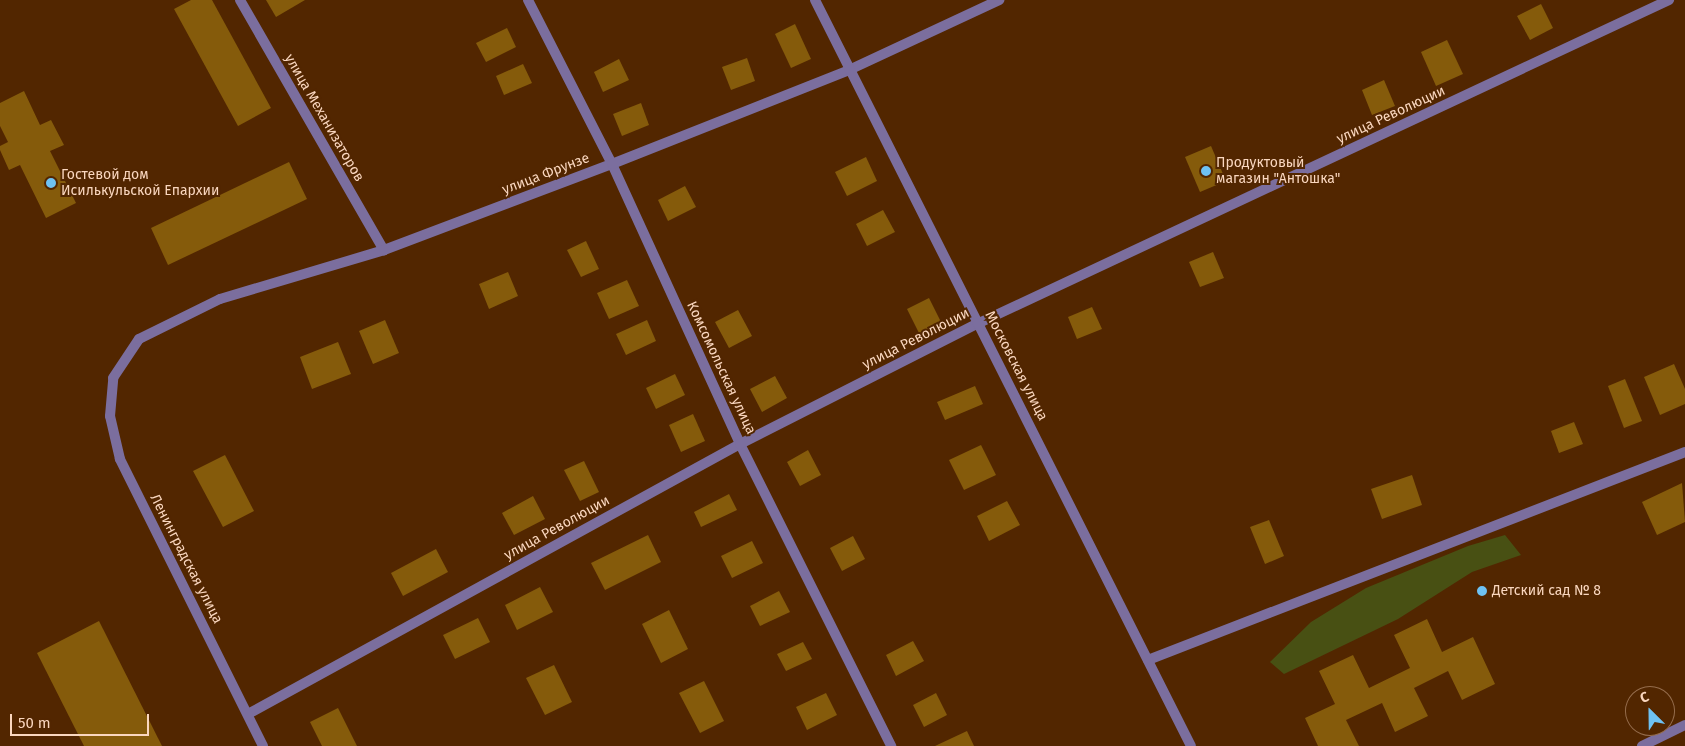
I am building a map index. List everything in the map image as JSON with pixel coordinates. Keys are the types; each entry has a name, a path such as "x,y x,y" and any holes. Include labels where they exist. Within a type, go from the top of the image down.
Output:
{"street":[{"name":"улица Механизаторов","path":"240,0 384,250"},
{"name":"Комсомольская улица","path":"528,0 612,164 740,444 891,746"},
{"name":"Московская улица","path":"815,0 1191,746"},
{"name":"улица Фрунзе","path":"112,378 139,339 220,299 384,250 612,164 849,70 999,0"},
{"name":"улица Революции","path":"248,714 740,444 979,323 1669,0"},
{"name":"Ленинградская улица","path":"112,378 110,416 120,459 263,746"},
{"path":"1148,660 1685,452"},
{"path":"1642,746 1685,725"}],"green space":[{"path":"1505,535 1521,555 1472,572 1398,619 1284,674 1270,662 1311,622 1366,588 1468,546"}],"building":[{"path":"191,0 212,0 271,108 238,126 174,9"},
{"path":"266,0 305,0 276,17"},
{"path":"1541,4 1553,28 1530,40 1517,16"},
{"path":"795,24 811,59 791,68 775,34"},
{"path":"507,28 516,47 486,62 476,43"},
{"path":"1447,40 1463,74 1436,86 1421,52"},
{"path":"747,58 755,81 731,90 722,67"},
{"path":"619,59 629,80 603,92 594,72"},
{"path":"523,64 532,83 504,95 496,76"},
{"path":"1384,80 1395,106 1372,115 1362,90"},
{"path":"24,91 40,125 51,120 64,145 50,151 76,203 46,218 20,165 9,170 0,150 0,146 8,142 0,126 0,103"},
{"path":"641,103 649,125 622,136 613,114"},
{"path":"1211,146 1226,181 1200,192 1185,157"},
{"path":"866,157 877,181 847,196 835,172"},
{"path":"289,162 307,199 168,265 151,228"},
{"path":"685,186 696,207 668,221 658,200"},
{"path":"883,210 895,232 867,246 856,224"},
{"path":"586,241 599,269 581,277 567,250"},
{"path":"1213,252 1224,278 1200,287 1189,262"},
{"path":"508,272 518,296 489,309 479,284"},
{"path":"627,280 639,306 609,319 597,293"},
{"path":"929,298 942,324 920,335 907,309"},
{"path":"1092,307 1102,329 1077,339 1068,317"},
{"path":"738,310 752,336 729,348 715,322"},
{"path":"385,320 399,353 373,364 359,331"},
{"path":"647,320 656,341 626,355 616,334"},
{"path":"338,342 351,374 312,389 300,357"},
{"path":"1674,364 1685,389 1685,404 1660,415 1644,377"},
{"path":"675,374 685,395 656,409 646,388"},
{"path":"775,376 787,398 762,412 750,389"},
{"path":"1625,379 1642,421 1624,428 1608,386"},
{"path":"975,386 983,404 945,420 937,402"},
{"path":"693,414 705,441 681,452 669,425"},
{"path":"1574,422 1583,444 1559,453 1551,431"},
{"path":"981,445 996,475 964,490 949,460"},
{"path":"808,450 821,475 800,486 787,462"},
{"path":"225,455 254,511 223,527 193,471"},
{"path":"584,461 599,492 580,501 564,470"},
{"path":"1412,475 1422,505 1382,519 1371,489"},
{"path":"1682,483 1685,522 1657,535 1642,502"},
{"path":"729,494 737,510 701,527 694,512"},
{"path":"533,496 545,519 514,535 502,513"},
{"path":"1007,501 1020,525 989,541 977,516"},
{"path":"1269,520 1284,556 1265,564 1250,527"},
{"path":"648,535 661,562 605,590 591,563"},
{"path":"853,536 865,559 842,571 830,548"},
{"path":"752,541 763,563 732,578 721,556"},
{"path":"436,549 448,572 403,596 391,573"},
{"path":"540,587 553,612 517,630 505,605"},
{"path":"779,591 790,612 760,626 750,606"},
{"path":"669,610 688,649 661,663 642,624"},
{"path":"478,618 490,642 455,659 443,635"},
{"path":"1427,619 1442,652 1473,637 1495,684 1462,700 1448,671 1414,688 1428,716 1395,732 1382,703 1346,720 1359,746 1318,746 1305,718 1335,704 1319,671 1353,655 1369,688 1410,668 1394,635"},
{"path":"99,621 162,746 84,746 37,653"},
{"path":"913,641 924,661 896,676 886,655"},
{"path":"803,642 812,659 786,671 777,654"},
{"path":"554,665 572,702 545,715 526,678"},
{"path":"704,681 724,721 700,733 679,693"},
{"path":"826,693 837,715 807,730 796,707"},
{"path":"936,693 947,715 924,727 913,705"},
{"path":"338,708 357,746 322,746 310,722"},
{"path":"967,731 974,746 935,746"}],"place":[{"name":"Продуктовый магазин \"Антошка\"","path":"1206,171"},
{"name":"Гостевой дом Исилькульской Епархии","path":"51,183"},
{"name":"Детский сад № 8","path":"1482,591"}]}
